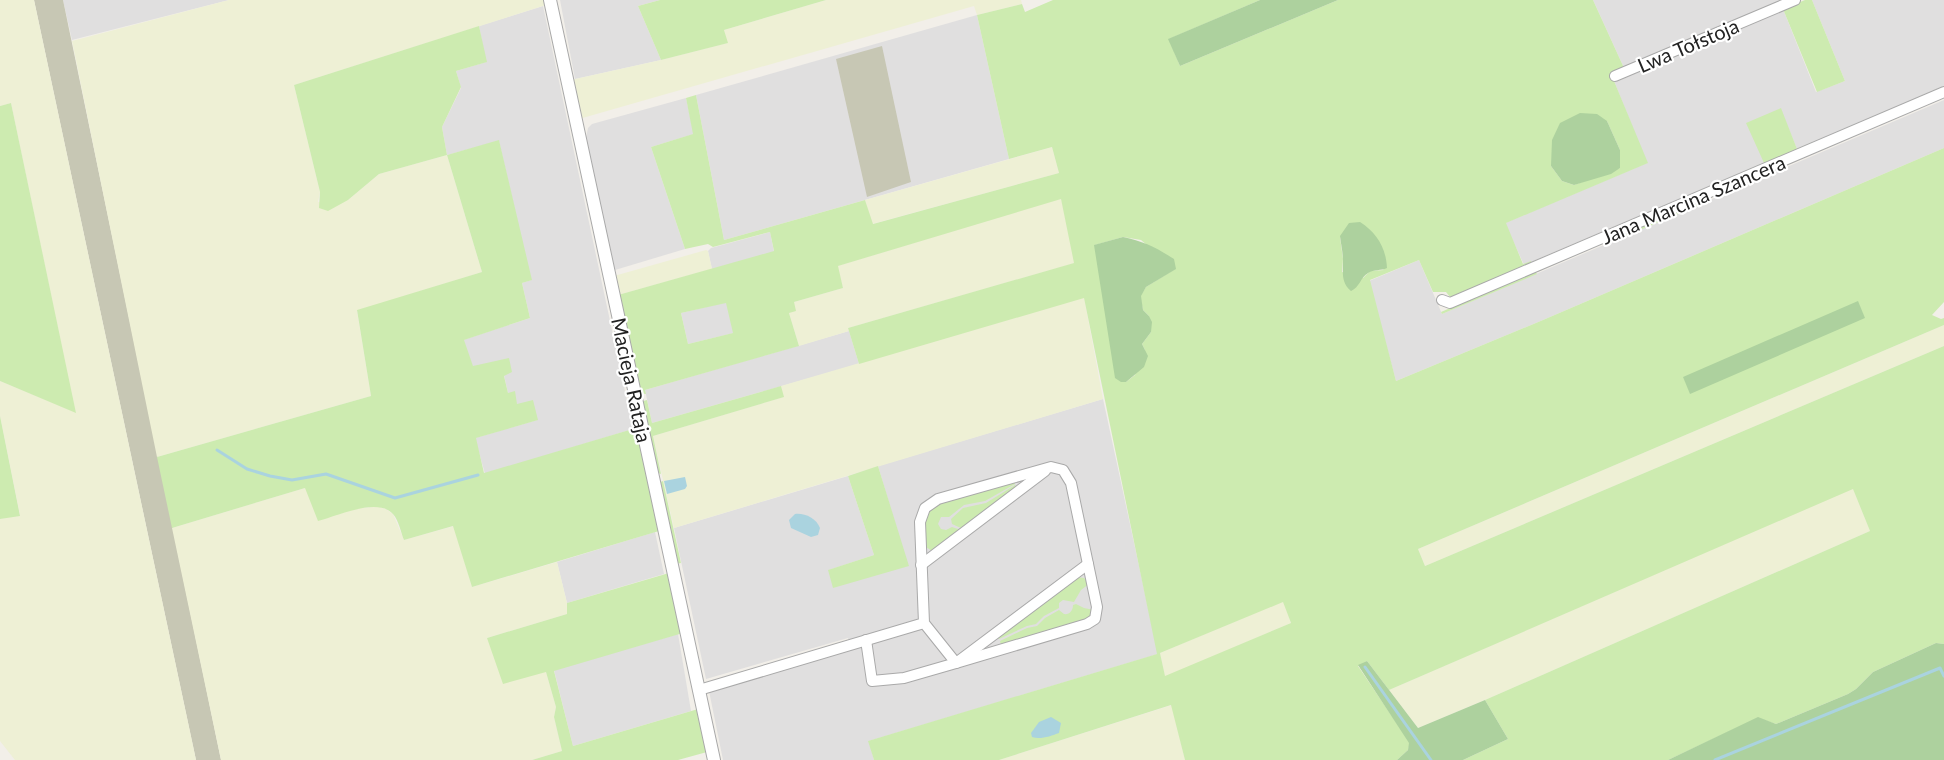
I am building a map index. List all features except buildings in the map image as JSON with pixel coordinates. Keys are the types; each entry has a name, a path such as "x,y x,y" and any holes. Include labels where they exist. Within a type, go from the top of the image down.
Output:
{"street":[{"name":"Macieja Rataja","path":"550,0 714,760"},
{"name":"Lwa Tołstoja","path":"1615,76 1795,0"},
{"name":"Jana Marcina Szancera","path":"1442,300 1450,303 1944,92"},
{"path":"866,640 872,681 904,678 956,663 1091,622 1096,616 1097,608 1070,479 1063,470 1051,467 1009,478 931,503 923,510 920,520 924,623 956,663"},
{"path":"921,565 1051,467"},
{"path":"956,663 1088,564"},
{"path":"699,690 924,623"}],"shaded area":[{"path":"0,0 34,0 196,760 15,760 0,741 0,519 20,515 0,416 0,381 75,412 11,103 0,106"},
{"path":"34,0 63,0 221,760 196,760"},
{"path":"63,0 229,0 72,40"},
{"path":"229,0 545,0 546,5 294,85 320,192 318,202 348,200 379,174 447,155 482,272 357,311 371,396 157,457 72,41"},
{"path":"560,0 660,0 638,6 661,60 575,79"},
{"path":"826,0 1021,0 1022,4 977,15 974,6 579,119 571,80 727,43 724,30"},
{"path":"1593,0 1785,0 1624,68"},
{"path":"1812,0 1944,0 1944,86 1797,149 1780,108 1764,163 1524,265 1505,223 1647,163 1614,81 1783,9 1816,92 1845,81"},
{"path":"543,6 633,429 485,474 475,438 537,420 517,404 508,393 504,375 473,367 463,340 530,318 522,283 531,280 499,141 447,155 442,127 461,88 456,71 486,62 479,26"},
{"path":"977,15 1009,159 724,240 696,95"},
{"path":"882,46 911,182 867,197 836,59"},
{"path":"686,98 694,134 651,147 685,249 615,270 586,138 588,128 592,124"},
{"path":"1944,100 1944,148 1396,381 1369,281 1419,260 1442,314"},
{"path":"1052,147 1059,173 872,224 865,200"},
{"path":"1061,198 1075,263 848,328 849,331 799,346 789,313 794,302 843,288 837,266"},
{"path":"770,232 774,252 712,269 708,251 711,248"},
{"path":"706,250 712,269 618,295 614,276"},
{"path":"1084,297 1103,399 674,528 653,436 783,397 781,386"},
{"path":"727,302 734,333 688,344 681,313"},
{"path":"1944,325 1944,346 1425,566 1418,549"},
{"path":"849,331 859,364 652,423 645,390"},
{"path":"1103,399 1158,654 869,741 874,760 723,760 709,691 851,648 848,638 706,679 674,528 848,476 874,555 829,570 908,566 878,466"},
{"path":"305,488 365,508 377,506 386,509 393,514 404,540 454,526 472,587 557,562 567,603 567,614 487,638 546,672 556,707 554,717 562,751 532,760 221,760 172,528"},
{"path":"1853,488 1870,531 1485,700 1418,728 1389,690"},
{"path":"655,532 664,574 567,603 557,562"},
{"path":"1283,601 1291,623 1165,677 1160,653"},
{"path":"678,634 691,711 573,746 554,670"},
{"path":"1172,705 1185,760 999,760"}],"green space":[{"path":"660,0 826,0 724,30 728,43 661,60 638,6"},
{"path":"1053,0 1260,0 1169,39 1180,66 1338,0 1593,0 1624,68 1614,81 1648,163 1506,223 1523,264 1531,261 1531,265 1450,297 1446,292 1433,292 1419,260 1370,280 1396,381 1944,148 1944,302 1932,315 1944,318 1944,325 1418,549 1425,566 1944,346 1944,644 1936,643 1873,672 1848,694 1776,724 1758,718 1668,760 1463,760 1508,739 1485,700 1870,531 1853,489 1389,690 1367,661 1358,666 1410,743 1408,750 1397,760 1185,760 1171,705 999,760 874,760 868,741 1157,654 1084,298 859,364 848,328 1074,263 1061,199 838,266 843,288 794,302 796,311 789,313 799,346 645,390 646,394 640,393 618,295 774,251 770,232 713,247 708,244 685,249 651,147 693,134 686,98 696,95 724,240 865,200 873,224 1059,173 1052,147 1009,159 977,15 1022,4 1025,12","holes":["1607,121 1620,150 1620,168 1574,185 1562,181 1551,166","1123,237 1141,240 1175,269 1146,287 1140,296 1143,310 1149,316 1151,332 1142,344 1145,350 1135,375 1126,382 1095,245","1340,237 1384,270 1370,271 1363,278 1342,272","726,303 733,333 688,344 681,313","1283,602 1291,623 1165,676 1160,653"]},
{"path":"1260,0 1338,0 1180,66 1168,39"},
{"path":"1805,0 1812,0 1845,81 1817,92 1783,9"},
{"path":"479,26 487,62 456,71 461,87 442,127 447,155 379,174 348,200 328,211 319,208 320,192 294,85"},
{"path":"11,103 76,413 0,381 0,106"},
{"path":"1781,108 1797,149 1813,142 1813,145 1747,173 1745,171 1764,163 1746,123"},
{"path":"1580,113 1597,114 1607,121 1620,150 1620,168 1611,174 1574,185 1562,181 1551,166 1552,140 1560,123"},
{"path":"499,140 532,280 522,283 530,318 464,340 473,366 509,358 512,372 504,376 508,393 515,391 517,404 533,400 538,420 476,438 484,473 636,428 659,531 472,587 453,526 404,540 393,514 378,507 357,509 318,521 305,488 172,528 157,457 371,396 357,310 482,272 447,155"},
{"path":"1701,201 1702,204 1609,243 1609,240"},
{"path":"1360,222 1380,242 1387,268 1368,273 1351,291 1343,278 1340,236 1349,223"},
{"path":"1123,237 1156,248 1168,255 1174,259 1176,269 1146,287 1141,296 1143,310 1152,322 1151,332 1142,344 1148,356 1144,367 1126,382 1115,378 1094,245"},
{"path":"1535,271 1537,274 1442,314 1441,312"},
{"path":"1858,301 1865,318 1690,394 1683,377"},
{"path":"781,386 784,397 653,436 661,474 655,472 640,402 647,400 652,423"},
{"path":"0,416 20,516 0,519"},
{"path":"878,466 909,566 833,588 828,570 874,555 848,476"},
{"path":"1015,480 1015,484 985,501 964,505 949,517 941,517 938,524 941,529 946,530 952,527 961,530 932,551 926,547 925,517 932,506"},
{"path":"663,481 681,563 675,564 658,483"},
{"path":"1015,485 1018,488 963,529 952,524 951,519 963,508 986,503"},
{"path":"669,573 683,633 554,671 573,746 698,709 707,752 678,760 532,760 562,751 554,717 556,707 546,672 503,684 487,638 567,614 567,603"},
{"path":"1077,577 1084,578 1089,584 1081,590 1074,602 1063,600 1059,603 1059,608 1044,616 1036,624 999,639 997,637"},
{"path":"1076,604 1094,610 1089,619 1001,645 1000,641 1027,628 1037,626 1059,610 1064,614 1069,613"},
{"path":"1936,643 1944,644 1944,760 1668,760 1758,717 1776,724 1848,694 1873,672"},
{"path":"1367,661 1418,728 1485,700 1508,739 1463,760 1397,760 1408,750 1409,743 1358,665"}],"water":[{"path":"685,477 687,486 685,489 667,494 664,481"},
{"path":"795,514 806,515 816,521 820,528 818,535 811,537 791,528 789,520"},
{"path":"1051,717 1061,723 1059,733 1042,738 1032,737 1031,733 1039,722"}],"waterway":[{"path":"217,450 247,469 270,476 292,480 326,474 395,498 478,475"},
{"path":"1365,667 1431,760"},
{"path":"1715,760 1940,668 1944,676"}]}
